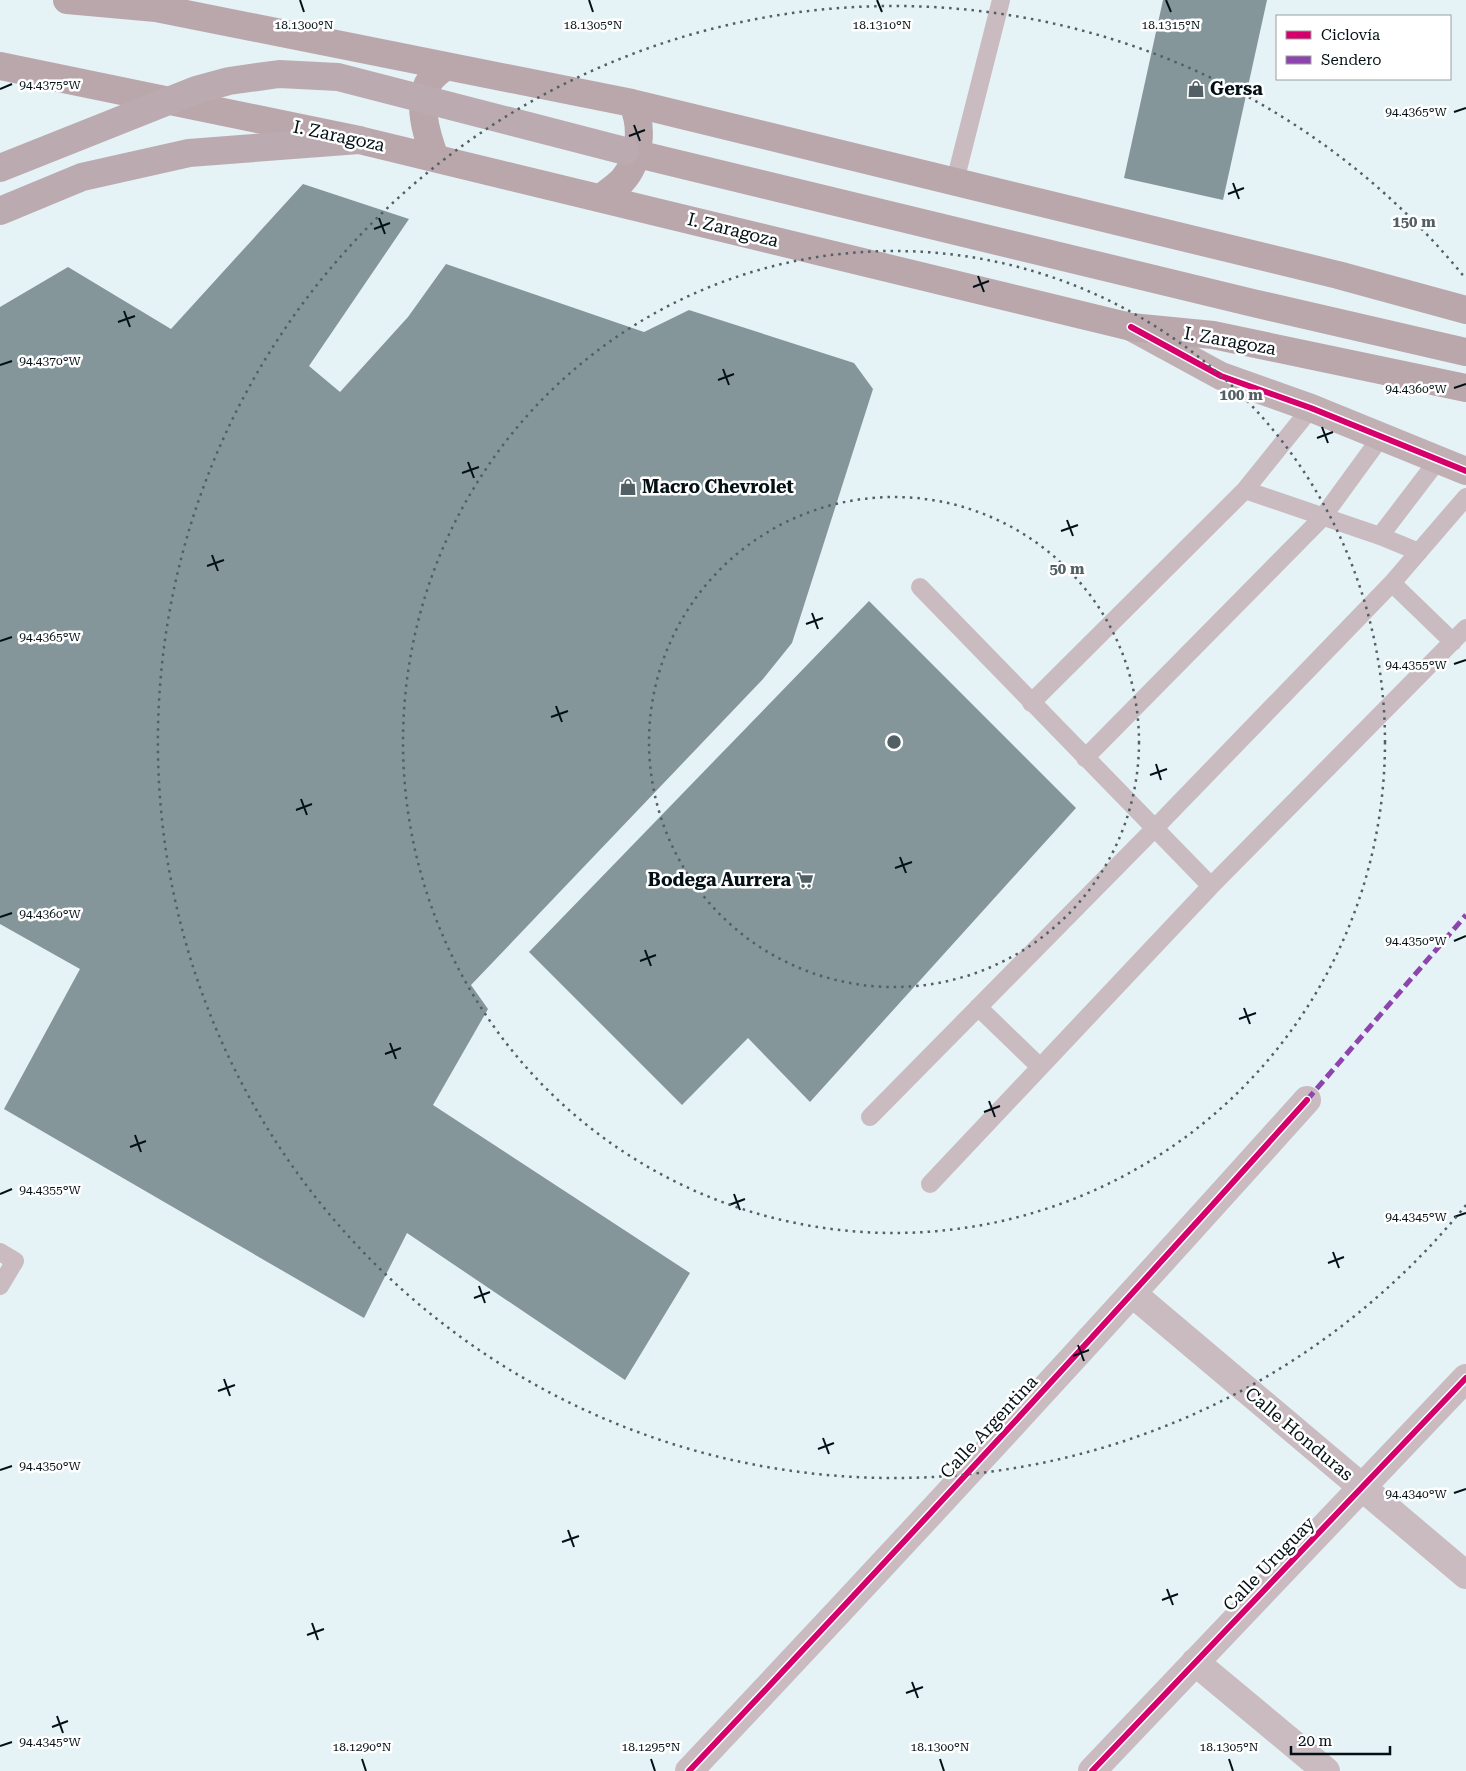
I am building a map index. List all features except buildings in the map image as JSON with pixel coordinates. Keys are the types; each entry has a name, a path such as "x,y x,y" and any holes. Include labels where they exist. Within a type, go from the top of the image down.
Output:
{"highway":[{"path":"0,168 196,90 229,81 280,74 338,77 625,150"},
{"path":"0,211 82,177 189,153 359,140"}],"main road":[{"path":"67,0 158,4 445,66 632,103 1338,275 1466,310"},
{"name":"I. Zaragoza","path":"0,66 359,140 1131,327 1213,336 1466,388"},
{"path":"434,158 426,132 423,111 425,93 430,80 445,66"},
{"path":"600,198 622,180 631,165 639,144 637,113 632,103"},
{"path":"625,150 1253,304 1466,352"}],"street":[{"path":"1131,327 1221,376 1311,408 1466,471"},
{"name":"Calle Argentina","path":"689,1771 841,1610 1133,1294 1307,1100"},
{"name":"Calle Honduras","path":"1133,1294 1466,1575"},
{"name":"Calle Uruguay","path":"1092,1771 1466,1378"},
{"path":"1195,1662 1326,1771"}],"lane":[{"path":"955,181 1001,0"},
{"path":"1031,702 1246,490 1311,408"},
{"path":"1085,758 1322,518 1382,437"},
{"path":"1380,536 1438,460"},
{"path":"1246,490 1322,518 1380,536 1419,552"},
{"path":"870,1117 1154,829 1392,582 1466,497"},
{"path":"1392,582 1453,642"},
{"path":"920,587 1211,886"},
{"path":"930,1184 1039,1066 1211,886 1466,628"},
{"path":"978,1007 1039,1066"},
{"path":"0,1252 15,1261 0,1286"}],"marked path":[{"path":"1307,1100 1466,915"}],"cycle path":[{"path":"1131,327 1221,376 1311,408 1466,471"},
{"path":"689,1771 1000,1437 1307,1100"},
{"path":"1092,1771 1466,1378"}],"place":[{"name":"Gersa","path":"1196,89"},
{"name":"Macro Chevrolet","path":"628,487"},
{"name":"Bodega Aurrera","path":"805,880"}]}
